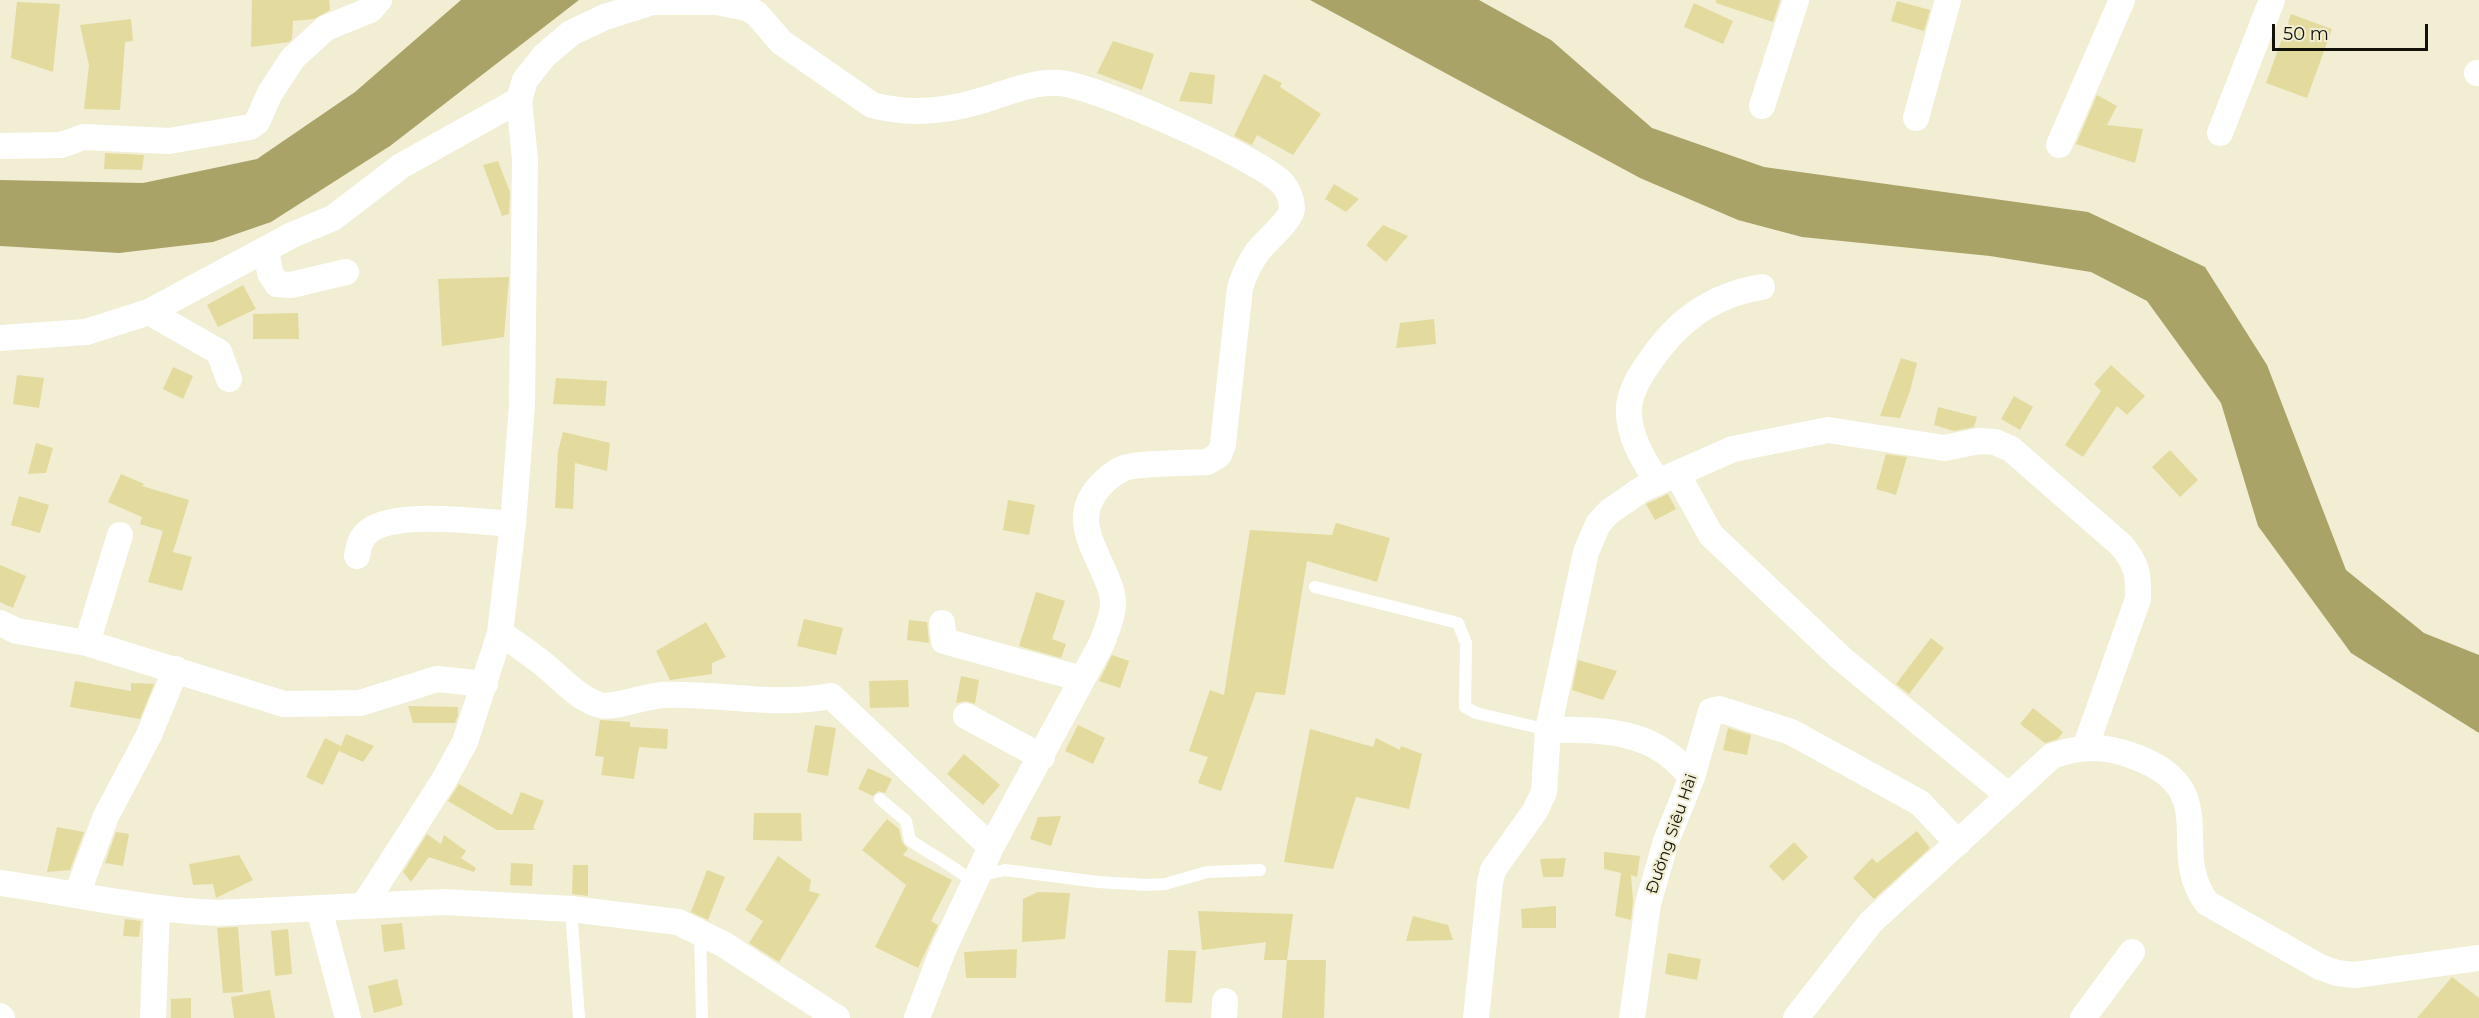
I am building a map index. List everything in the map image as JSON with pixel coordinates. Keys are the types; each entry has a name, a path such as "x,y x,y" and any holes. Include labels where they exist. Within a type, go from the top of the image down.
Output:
{"street":[{"path":"0,146 61,145 84,137 169,141 250,126 257,122 282,72 305,46 326,28 362,14 379,0"},
{"path":"1762,106 1796,0"},
{"path":"1916,118 1948,0"},
{"path":"2060,145 2122,0"},
{"path":"2220,133 2272,0"},
{"path":"364,905 444,780 465,742 500,633 513,524 522,404 525,159 519,100 525,80 532,70 571,33 605,17 652,2 717,2 747,8 757,14 781,42 872,105 907,112 930,112 1028,87 1062,83 1120,102 1229,150 1281,182 1291,199 1290,215 1257,252 1245,272 1240,288 1222,450 1207,462 1125,467 1104,482 1088,505 1086,524 1088,540 1112,595 1111,619 1042,757 991,847 943,950 917,1018"},
{"path":"0,338 86,332 149,312 309,226 333,218 400,166 519,100"},
{"path":"266,249 270,273 277,284 291,285 345,272"},
{"path":"1762,287 1741,291 1691,315 1663,342 1637,381 1629,406 1630,421 1643,459 1667,478 1711,535 1842,659 2009,796"},
{"path":"149,312 219,352 230,379"},
{"path":"1476,1018 1493,870 1535,811 1544,792 1548,730 1590,540 1609,512 1642,489 1733,449 1828,430 1944,448 1979,441 1995,442 2011,449 2121,545 2133,559 2139,577 2138,599 2085,748"},
{"path":"357,556 361,539 370,530 386,525 437,518 513,524"},
{"path":"87,643 120,535"},
{"path":"0,623 17,631 87,643 284,704 360,703 437,679 485,684"},
{"path":"942,623 944,641 1083,679"},
{"path":"500,633 528,652 583,697 601,705 612,706 640,697 662,695 709,696 777,702 800,702 831,696 991,847"},
{"path":"77,894 106,816 148,735 176,669"},
{"name":"Đường Siêu Hài","path":"1632,1018 1647,904 1666,841 1692,777 1711,711 1719,709 1791,732 1920,803 1958,843"},
{"path":"966,716 1042,757"},
{"path":"1548,730 1592,729 1624,736 1668,753 1692,777"},
{"path":"1796,1018 1870,922 2052,756 2099,746 2121,752 2166,771 2185,796 2192,828 2193,871 2198,891 2207,903 2320,967 2355,975 2479,958"},
{"path":"0,883 157,909 218,913 444,902 571,909 678,922 700,931 837,1018"},
{"path":"153,1018 157,909"},
{"path":"319,909 348,1018"},
{"path":"2083,1018 2132,952"}],"lane":[{"path":"1315,587 1458,623 1466,643 1465,707 1476,714 1548,730"},
{"path":"880,799 906,821 910,840 933,857 975,880 1005,870 1098,882 1147,885 1165,884 1207,872 1260,870"},
{"path":"571,909 579,1018"},
{"path":"700,931 702,1018"}],"shaded area":[{"path":"461,0 579,0 390,146 271,222 213,242 119,253 0,246 0,180 143,183 257,159 355,92"},
{"path":"1310,0 1479,0 1551,40 1652,128 1764,167 2088,212 2205,267 2267,365 2346,570 2424,633 2479,655 2479,733 2351,653 2258,526 2221,403 2147,301 2091,272 1990,256 1802,237 1738,220 1640,178"}],"building":[{"path":"252,0 329,0 330,10 314,19 293,21 292,39 289,42 251,47"},
{"path":"1716,0 1780,0 1773,22 1716,3"},
{"path":"1897,1 1930,10 1924,31 1891,21"},
{"path":"17,2 60,4 53,72 11,58"},
{"path":"1694,3 1733,21 1723,44 1684,27"},
{"path":"2291,14 2332,29 2307,98 2266,83"},
{"path":"131,19 133,41 125,42 120,110 84,109 89,65 80,25"},
{"path":"1113,41 1154,54 1142,90 1097,73"},
{"path":"1190,72 1215,75 1212,104 1179,101"},
{"path":"1264,74 1282,83 1280,87 1321,114 1293,155 1257,135 1252,145 1234,136"},
{"path":"2097,95 2117,106 2107,125 2143,129 2135,163 2076,144"},
{"path":"105,153 144,155 142,170 104,169"},
{"path":"498,161 510,192 509,214 502,216 483,165"},
{"path":"1334,184 1359,199 1346,212 1325,199"},
{"path":"1383,225 1408,236 1386,262 1366,245"},
{"path":"509,277 504,337 442,346 438,279"},
{"path":"243,285 256,309 218,327 207,305"},
{"path":"298,313 299,339 253,339 253,314"},
{"path":"1434,319 1436,344 1396,348 1400,323"},
{"path":"1901,358 1917,363 1910,391 1900,418 1880,416"},
{"path":"2111,365 2145,396 2127,415 2117,406 2083,457 2065,445 2101,391 2094,384"},
{"path":"173,367 193,376 183,399 163,389"},
{"path":"17,375 44,378 39,408 13,404"},
{"path":"556,378 607,381 605,406 553,404"},
{"path":"2014,396 2033,407 2020,430 2001,419"},
{"path":"1938,407 1977,417 1974,427 1954,431 1934,425"},
{"path":"563,432 610,443 607,471 575,463 573,509 555,508 558,452"},
{"path":"36,443 53,448 46,473 28,474"},
{"path":"2170,450 2198,480 2180,497 2152,467"},
{"path":"1886,454 1907,457 1896,495 1876,489"},
{"path":"121,474 144,484 142,486 189,500 173,552 192,557 182,591 148,582 163,531 140,524 142,517 108,502"},
{"path":"1668,494 1676,509 1655,520 1646,504"},
{"path":"19,496 49,505 40,533 11,525"},
{"path":"1008,500 1035,505 1029,535 1003,530"},
{"path":"1336,523 1390,538 1377,582 1307,561 1285,695 1256,692 1221,791 1198,783 1208,757 1189,751 1210,690 1224,695 1250,530 1332,535"},
{"path":"0,565 26,576 13,608 0,602"},
{"path":"1036,592 1065,601 1052,639 1066,644 1061,658 1019,646"},
{"path":"804,619 843,628 836,655 797,646"},
{"path":"909,620 927,622 929,643 907,640"},
{"path":"706,622 726,657 712,663 712,674 670,680 656,651"},
{"path":"1931,638 1944,648 1909,694 1896,684"},
{"path":"1112,655 1129,661 1120,688 1099,681"},
{"path":"1578,660 1617,671 1603,700 1572,690"},
{"path":"961,676 979,680 975,704 966,701 956,703"},
{"path":"908,680 909,707 870,708 869,681"},
{"path":"75,681 131,691 131,683 154,684 140,719 70,707"},
{"path":"408,706 458,707 458,715 455,723 413,723"},
{"path":"2033,708 2063,732 2058,739 2045,743 2020,724"},
{"path":"600,720 630,722 630,727 668,729 667,749 639,747 634,779 601,775 604,757 595,756"},
{"path":"815,725 836,728 828,776 807,772"},
{"path":"1078,725 1105,738 1093,764 1065,751"},
{"path":"1728,728 1751,735 1747,755 1723,750"},
{"path":"1310,729 1373,747 1376,738 1400,750 1401,746 1422,754 1409,809 1356,797 1333,869 1284,862"},
{"path":"346,734 374,746 363,762 339,751"},
{"path":"325,738 341,746 323,785 306,777"},
{"path":"964,754 1000,785 983,805 947,774"},
{"path":"868,768 892,779 885,793 878,791 873,796 858,789"},
{"path":"459,784 512,815 521,792 544,801 533,828 536,830 497,830 448,801"},
{"path":"754,813 801,813 802,841 753,840"},
{"path":"1061,816 1051,846 1030,839 1038,817"},
{"path":"887,819 899,829 902,842 908,849 903,855 952,880 931,921 938,925 918,968 875,947 906,885 862,850"},
{"path":"57,827 84,832 70,870 47,872"},
{"path":"1917,831 1930,848 1874,899 1853,878 1872,858 1877,863"},
{"path":"116,832 129,834 123,866 105,863"},
{"path":"427,834 441,844 444,835 466,851 461,858 476,868 474,872 429,857 411,882 403,872"},
{"path":"1794,842 1808,857 1783,881 1769,866"},
{"path":"1604,852 1640,856 1637,877 1631,875 1633,901 1631,920 1615,916 1621,873 1604,869"},
{"path":"239,855 253,880 216,898 213,884 193,885 189,864"},
{"path":"778,856 811,880 809,891 820,894 779,962 749,943 763,921 745,910"},
{"path":"1566,858 1563,877 1543,877 1540,859"},
{"path":"511,863 533,864 532,886 510,885"},
{"path":"573,865 588,865 588,896 572,894"},
{"path":"707,870 725,877 708,920 691,912"},
{"path":"1038,892 1070,893 1065,939 1022,942 1023,899"},
{"path":"1556,906 1556,928 1522,928 1521,909"},
{"path":"1198,911 1293,914 1287,960 1264,960 1266,942 1202,950"},
{"path":"1413,916 1448,925 1453,940 1406,941"},
{"path":"125,919 141,921 139,937 123,936"},
{"path":"402,923 405,949 384,952 381,925"},
{"path":"238,927 243,992 223,993 217,928"},
{"path":"288,929 292,974 275,976 271,931"},
{"path":"1017,949 1016,978 966,978 964,952"},
{"path":"1168,950 1196,951 1192,1003 1165,1002"},
{"path":"1668,953 1701,959 1697,980 1665,974"},
{"path":"1287,960 1326,960 1324,1018 1282,1018"},
{"path":"2452,977 2479,998 2479,1018 2417,1018"},
{"path":"397,979 403,1005 374,1013 368,986"},
{"path":"270,990 275,1018 234,1018 231,997"},
{"path":"191,998 191,1018 171,1018 171,999"}]}
